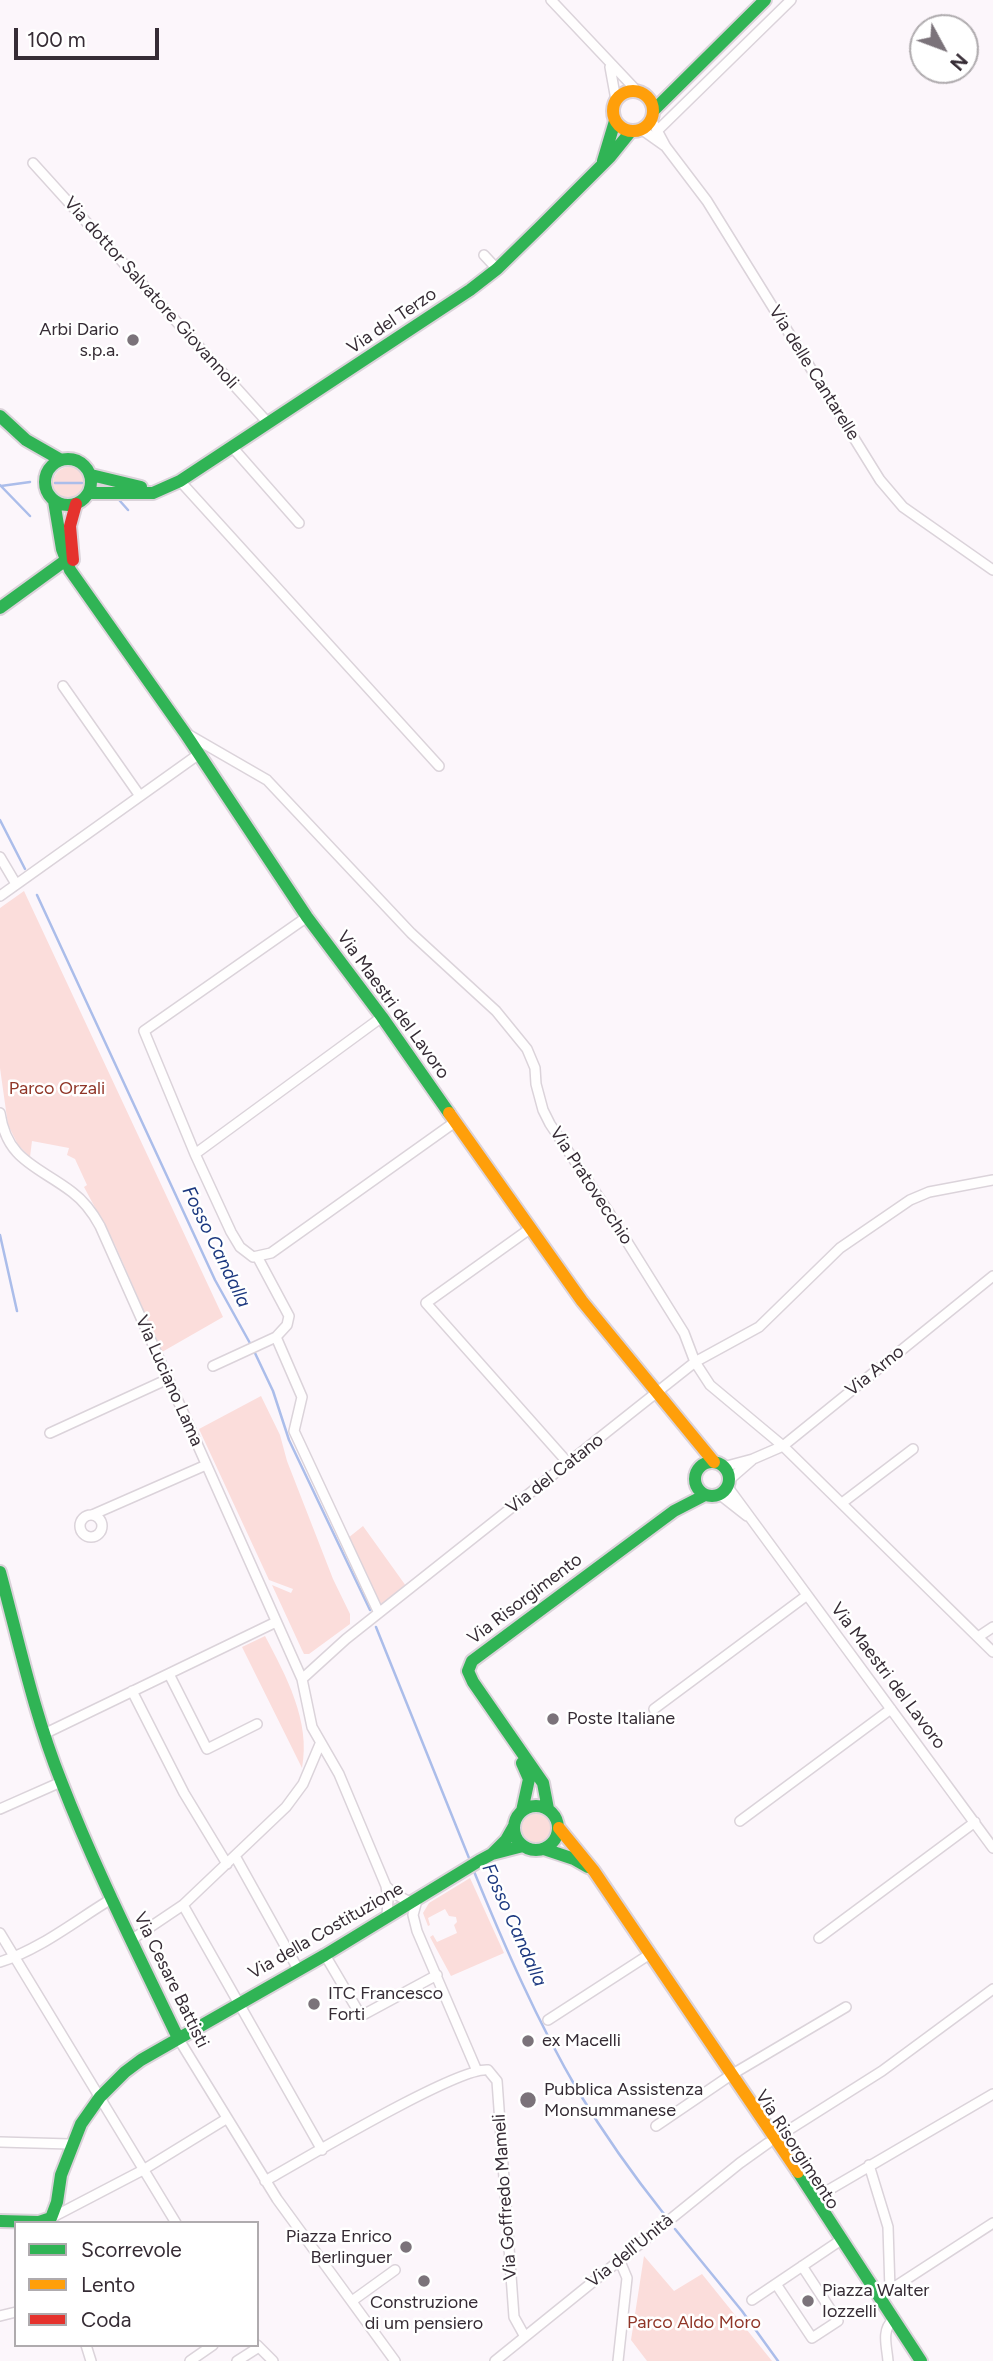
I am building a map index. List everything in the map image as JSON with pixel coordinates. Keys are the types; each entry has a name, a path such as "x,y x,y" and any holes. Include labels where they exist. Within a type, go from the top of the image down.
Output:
{"main road":[{"path":"615,121 620,127 636,130 654,120 684,81 765,0"},
{"path":"602,164 615,121 613,109 616,100 623,93 641,94 684,81"},
{"path":"641,94 651,103 654,120"},
{"name":"Via del Terzo","path":"166,487 180,481 269,424 407,333 497,269 636,130"},
{"path":"0,416 26,440 48,472"},
{"path":"26,440 61,460 76,460 87,469 91,475 89,494"},
{"path":"61,460 48,472 46,488 54,501 66,560 82,587"},
{"path":"91,475 141,488 166,487"},
{"path":"54,501 64,505 76,504 89,494 142,494 166,487"},
{"path":"76,504 70,526 71,548 82,587"},
{"path":"0,608 66,560"},
{"name":"Via Maestri del Lavoro","path":"82,587 185,733 307,917 382,1017 582,1301 658,1392 688,1433 719,1465 725,1487"},
{"name":"Via Maestri del Lavoro","path":"688,1433 699,1468"},
{"path":"719,1465 703,1464 695,1476 695,1485 705,1495 725,1487"},
{"name":"Via Risorgimento","path":"695,1485 674,1511 472,1661 468,1671 511,1740 542,1783 548,1809 556,1817 559,1828 594,1871 734,2080 820,2220 840,2238"},
{"name":"Via Risorgimento","path":"674,1511 705,1495"},
{"name":"Via Cesare Battisti","path":"0,1572 44,1734 61,1782 178,2039"},
{"name":"Via Risorgimento","path":"511,1740 529,1779 522,1811 514,1826"},
{"path":"522,1811 535,1806 548,1809"},
{"path":"514,1826 517,1841 523,1846"},
{"name":"Via della Costituzione","path":"52,2220 70,2144 98,2097 123,2073 239,2003 326,1955 492,1854 506,1840 514,1826"},
{"path":"544,1849 553,1843 559,1828"},
{"name":"Via Risorgimento","path":"523,1846 533,1850 544,1849 574,1859 594,1871"},
{"name":"Via della Costituzione","path":"492,1854 523,1846"},
{"path":"353,1937 365,1936 413,1903"},
{"path":"772,2141 830,2222"},
{"name":"Via Risorgimento","path":"772,2141 815,2198 840,2238 885,2294 893,2320 920,2361"}],"street":[{"path":"551,0 610,65 641,94"},
{"path":"654,120 665,125 791,0"},
{"path":"610,65 616,100"},
{"path":"684,81 698,90"},
{"name":"Via delle Cantarelle","path":"654,120 666,147 708,201 880,480 903,507 993,570"},
{"name":"Via delle Cantarelle","path":"636,130 666,147"},
{"name":"Via dottor Salvatore Giovannoli","path":"33,163 269,424"},
{"path":"484,255 497,269"},
{"path":"233,447 299,523"},
{"path":"180,481 439,766"},
{"path":"63,686 140,796"},
{"name":"Via Pratovecchio","path":"185,733 258,774 275,787 411,933 496,1011 527,1049 550,1124 684,1333 695,1362 710,1385 783,1446 993,1652"},
{"path":"0,896 199,754"},
{"path":"0,857 17,883"},
{"path":"213,1366 273,1338 287,1325 289,1316 258,1258 246,1253 235,1240 195,1154 144,1031 307,917"},
{"path":"195,1154 382,1017"},
{"name":"Via Luciano Lama","path":"0,1113 4,1133 14,1151 24,1161 73,1192 96,1219 302,1679"},
{"path":"258,1258 271,1253 455,1122"},
{"name":"Via del Catano","path":"302,1679 379,1613 695,1362 759,1327 840,1248 910,1200 929,1192 993,1180"},
{"path":"531,1228 426,1303 569,1464"},
{"name":"Via Arno","path":"719,1465 753,1459 783,1446 993,1276"},
{"path":"273,1338 302,1397 294,1431 379,1613"},
{"path":"50,1433 168,1379"},
{"path":"842,1503 913,1450"},
{"name":"Via Arno","path":"725,1487 753,1459"},
{"path":"92,1516 206,1465"},
{"name":"Via Maestri del Lavoro","path":"725,1487 756,1524 806,1596 993,1848"},
{"path":"654,1709 806,1596"},
{"path":"44,1734 276,1622"},
{"path":"978,1637 993,1627"},
{"path":"169,1674 207,1749 257,1724"},
{"path":"302,1679 312,1727 339,1774 386,1885 387,1916"},
{"path":"132,1691 184,1793 227,1864"},
{"path":"740,1821 891,1709"},
{"path":"131,1940 183,1905 286,1807 303,1784 320,1744"},
{"path":"0,1809 61,1782"},
{"path":"818,1938 975,1822"},
{"path":"235,1856 298,1969"},
{"path":"265,2181 436,2088 477,2071 414,1923 413,1903 393,1893 386,1885"},
{"path":"0,1962 32,1950 113,1898"},
{"path":"183,1905 323,2150"},
{"path":"0,1933 175,2221"},
{"path":"548,2020 650,1954"},
{"path":"326,1955 361,2015 437,1975"},
{"name":"Via dell'Unità","path":"495,2361 740,2163 882,2071 993,1989"},
{"path":"656,2126 734,2080 846,2007"},
{"name":"Via Cesare Battisti","path":"178,2039 265,2181 395,2361"},
{"name":"Via Goffredo Mameli","path":"477,2071 488,2070 497,2081 514,2317 524,2335"},
{"path":"815,2198 993,2094"},
{"path":"52,2220 143,2170 226,2119"},
{"path":"0,2142 70,2144"},
{"path":"869,2165 888,2227 885,2294"},
{"path":"885,2294 993,2223"},
{"path":"752,2300 840,2238"},
{"path":"618,2361 626,2278 619,2259"},
{"path":"776,2284 812,2338 838,2321 802,2266"},
{"path":"352,2301 395,2270"},
{"path":"888,2361 886,2330 893,2320"},
{"path":"190,2361 210,2347"},
{"path":"237,2361 257,2347"},
{"path":"259,2347 273,2361"}],"green space":[{"path":"69,467 80,472 85,483 80,494 69,499 58,494 53,483 58,472"},
{"name":"Parco Orzali","path":"24,891 223,1317 162,1352 115,1245 84,1187 87,1185 75,1159 67,1155 69,1148 32,1141 30,1157 18,1145 8,1125 0,1068 0,908"},
{"path":"261,1396 280,1435 287,1461 333,1579 350,1614 350,1624 309,1654 304,1654 272,1585 291,1593 293,1589 269,1580 199,1429"},
{"path":"363,1526 406,1586 383,1604 379,1602 348,1538"},
{"path":"265,1636 295,1699 300,1716 304,1750 302,1768 242,1647"},
{"path":"536,1813 547,1817 551,1828 547,1839 536,1843 525,1839 521,1828 525,1817"},
{"path":"470,1878 504,1953 451,1976 430,1937 433,1935 437,1942 457,1933 454,1925 457,1922 456,1917 449,1916 445,1909 428,1918 428,1926 423,1913 429,1903"},
{"name":"Parco Aldo Moro","path":"644,2256 674,2291 702,2274 772,2361 647,2361 631,2340"}],"waterway":[{"path":"1,486 30,482"},
{"path":"55,483 82,483"},
{"path":"0,485 30,516"},
{"path":"120,501 128,510"},
{"name":"Fosso Candalla","path":"0,820 25,869"},
{"name":"Fosso Candalla","path":"37,895 215,1280 251,1345"},
{"path":"0,1235 17,1311"},
{"name":"Fosso Candalla","path":"254,1351 273,1391 289,1440 370,1610"},
{"name":"Fosso Candalla","path":"376,1627 471,1863"},
{"name":"Fosso Candalla","path":"473,1869 522,1982 563,2064 608,2139 664,2214"},
{"name":"Fosso Candalla","path":"675,2229 742,2311 778,2361"}],"traffic: fast":[{"path":"653,111 765,0"},
{"path":"603,161 615,121"},
{"path":"89,493 153,493 180,481 470,290 497,269 541,226 610,157 631,131"},
{"path":"0,416 26,440 61,460"},
{"path":"68,459 84,466 91,482 84,498 68,505 52,498 45,482 52,466 68,459"},
{"path":"91,475 141,487"},
{"path":"54,501 62,549 70,570 185,733 307,917 449,1113"},
{"path":"0,608 66,560"},
{"path":"712,1462 724,1467 729,1479 724,1491 712,1496 700,1491 695,1479 700,1467 712,1462"},
{"path":"548,1809 543,1783 473,1682 468,1671 472,1661 674,1511 705,1495"},
{"path":"0,1572 51,1756 102,1879 178,2038"},
{"path":"522,1763 529,1779 522,1811"},
{"path":"536,1806 545,1807 552,1812 557,1819 558,1828 557,1837 552,1844 545,1849 536,1850 527,1849 520,1844 515,1837 514,1828 515,1819 520,1812 527,1807 536,1806"},
{"path":"492,1854 506,1840 514,1826"},
{"path":"42,2221 51,2218 57,2202 61,2175 81,2124 100,2097 125,2072 141,2060 325,1955 479,1861 492,1854 523,1846"},
{"path":"544,1849 574,1859 588,1867"},
{"path":"798,2172 921,2361"},
{"path":"0,2221 14,2221"}],"traffic: slow":[{"path":"633,91 647,97 653,111 647,125 633,131 619,125 613,111 619,97 633,91"},
{"path":"449,1113 582,1301 714,1462"},
{"path":"559,1828 594,1871 798,2172"}],"traffic: jam":[{"path":"73,560 70,526 76,504"}],"place":[{"name":"Arbi Dario s.p.a.","path":"133,340"},
{"name":"Poste Italiane","path":"553,1719"},
{"name":"ITC Francesco Forti","path":"314,2004"},
{"name":"ex Macelli","path":"528,2041"},
{"name":"Pubblica Assistenza Monsummanese","path":"528,2100"},
{"name":"Piazza Enrico Berlinguer","path":"406,2247"},
{"name":"Construzione di um pensiero","path":"424,2281"},
{"name":"Piazza Walter Iozzelli","path":"808,2301"}]}
